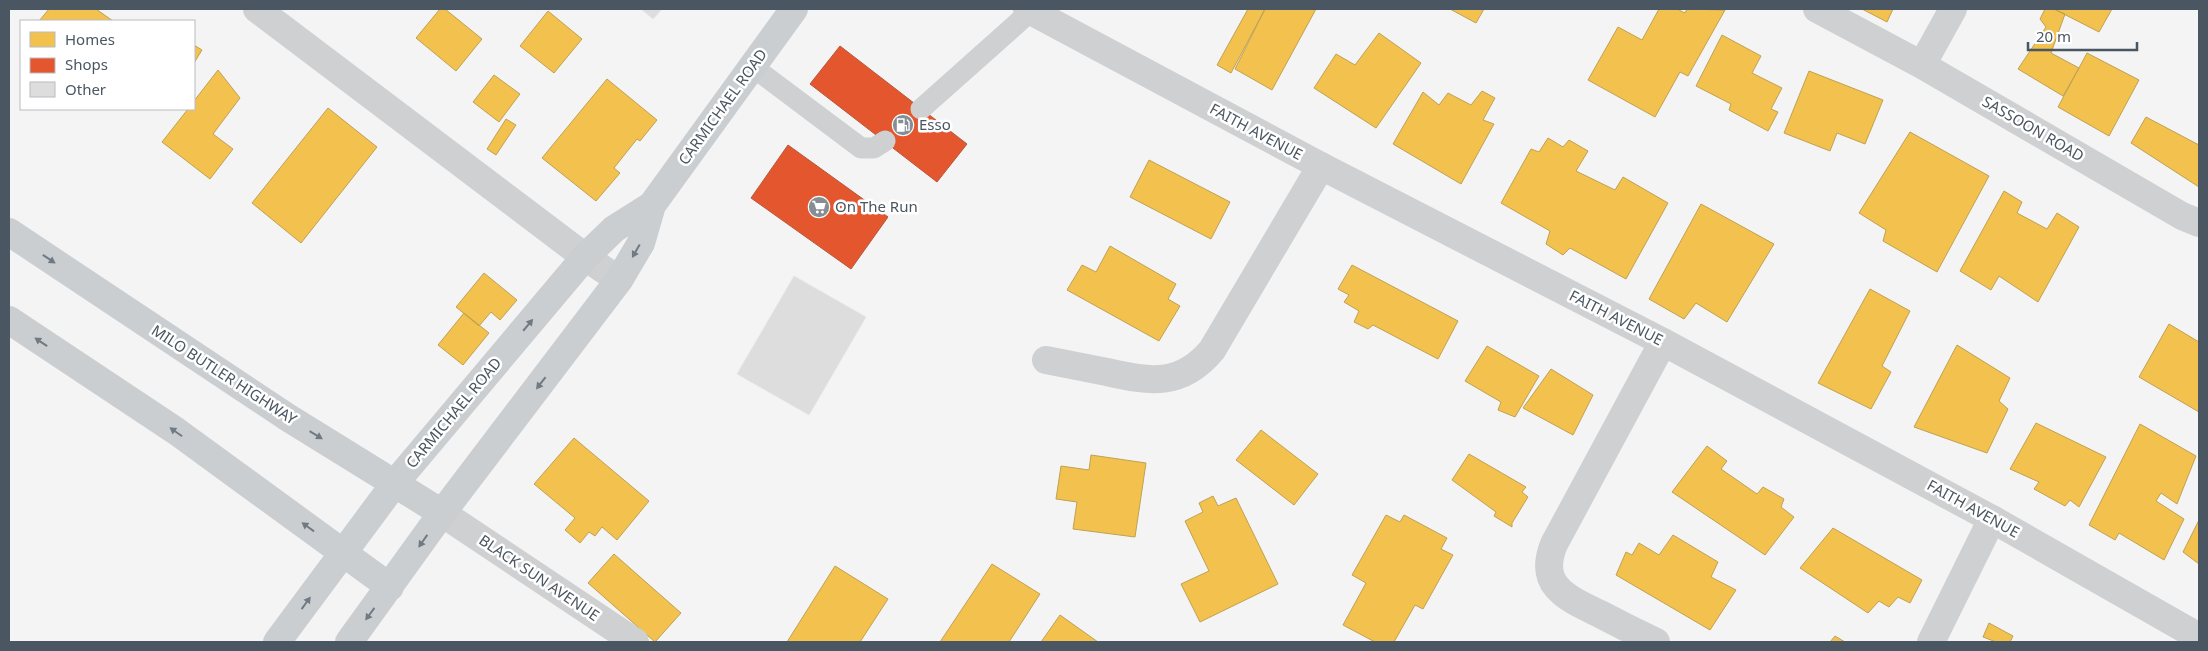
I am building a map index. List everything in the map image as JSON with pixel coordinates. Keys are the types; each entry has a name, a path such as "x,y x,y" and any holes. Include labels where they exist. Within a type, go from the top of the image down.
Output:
{"main road":[{"name":"CARMICHAEL ROAD","path":"349,642 442,513 619,280 641,243 652,205 794,9"},
{"name":"CARMICHAEL ROAD","path":"277,642 395,483 585,257 614,229 652,205"},
{"name":"MILO BUTLER HIGHWAY","path":"9,232 287,417 442,513"},
{"path":"9,320 176,432 390,587"}],"street":[{"path":"257,9 585,257 619,280"},
{"name":"SASSOON ROAD","path":"1817,9 1922,65 2182,216 2199,223"},
{"path":"1922,65 1954,9"},
{"name":"FAITH AVENUE","path":"1029,10 1321,166 1664,342 1992,519 2199,637"},
{"path":"1046,360 1151,381 1180,375 1202,362 1212,350 1321,166"},
{"path":"1656,642 1562,594 1551,577 1549,561 1554,544 1664,342"},
{"name":"BLACK SUN AVENUE","path":"442,513 635,642"},
{"path":"1931,642 1992,519"}],"lane":[{"path":"921,109 1029,10"},
{"path":"753,67 861,148 874,148 884,141"}],"building: Homes":[{"path":"49,9 96,9 112,20 40,20"},
{"path":"440,9 445,9 482,39 456,71 416,38"},
{"path":"1248,9 1265,9 1231,73 1217,65"},
{"path":"1265,9 1316,9 1272,90 1235,69"},
{"path":"1450,9 1484,9 1476,23"},
{"path":"1659,9 1677,9 1685,13 1687,9 1725,10 1688,76 1680,72 1655,117 1588,80 1618,27 1642,40"},
{"path":"1862,9 1893,9 1887,22"},
{"path":"2045,9 2054,9 2065,14 2051,53 2079,68 2063,96 2018,69 2046,27 2040,19"},
{"path":"2054,9 2112,9 2099,32"},
{"path":"548,11 582,39 554,73 520,46"},
{"path":"1379,33 1421,63 1376,128 1314,88 1336,54 1355,65"},
{"path":"1722,35 1761,56 1752,73 1782,88 1771,109 1778,112 1768,131 1729,110 1731,104 1696,86"},
{"path":"195,46 202,50 195,61"},
{"path":"2087,53 2139,80 2109,136 2058,107"},
{"path":"218,70 240,98 213,134 233,149 210,179 162,142 187,110 195,110 195,100"},
{"path":"1809,71 1883,100 1865,144 1837,133 1830,151 1784,133"},
{"path":"494,75 520,94 499,122 473,102"},
{"path":"607,79 657,120 640,141 637,139 614,168 620,173 596,201 542,158"},
{"path":"1482,91 1495,98 1483,120 1494,124 1461,184 1393,144 1423,92 1439,105 1448,93 1471,105"},
{"path":"328,108 377,147 301,243 252,203"},
{"path":"2146,117 2199,145 2199,187 2131,143"},
{"path":"506,119 516,125 496,155 487,149"},
{"path":"1910,132 1989,176 1937,272 1883,241 1886,230 1859,213"},
{"path":"1548,138 1563,147 1569,140 1588,151 1576,171 1615,190 1623,177 1668,203 1626,279 1570,248 1563,255 1546,244 1550,231 1501,203 1531,149 1539,152"},
{"path":"1149,160 1230,202 1211,239 1130,197"},
{"path":"2004,191 2022,202 2017,213 2047,229 2057,213 2079,227 2038,302 1999,276 1991,290 1960,271"},
{"path":"1701,204 1774,244 1727,322 1696,303 1684,319 1649,299"},
{"path":"1110,246 1176,284 1168,299 1180,306 1159,341 1067,290 1082,265 1096,272"},
{"path":"1352,265 1458,321 1438,359 1373,325 1368,329 1354,322 1359,311 1344,302 1349,295 1338,289"},
{"path":"484,273 517,300 500,320 491,312 479,326 456,307"},
{"path":"1870,289 1910,311 1882,366 1891,372 1871,409 1818,383"},
{"path":"464,313 489,333 463,365 438,345"},
{"path":"2169,324 2199,342 2199,412 2139,377"},
{"path":"1957,345 2010,378 1999,401 2008,409 1987,453 1914,427"},
{"path":"1487,346 1539,376 1515,417 1498,410 1501,402 1465,381"},
{"path":"1551,369 1593,395 1573,435 1523,408"},
{"path":"2036,423 2106,457 2079,507 2070,500 2065,506 2034,489 2039,482 2010,469"},
{"path":"2140,424 2196,456 2177,504 2161,493 2156,501 2184,519 2164,560 2119,533 2115,540 2089,525"},
{"path":"1261,430 1318,474 1294,505 1236,460"},
{"path":"574,438 649,501 617,540 602,527 595,536 589,532 580,543 565,530 575,518 534,484"},
{"path":"1707,446 1727,461 1721,469 1757,494 1763,487 1784,499 1781,507 1794,517 1765,555 1672,492"},
{"path":"1469,454 1526,487 1522,492 1528,497 1512,523 1512,527 1494,516 1496,512 1452,480"},
{"path":"1091,455 1146,463 1135,537 1073,529 1077,502 1056,499 1061,466 1089,470"},
{"path":"1213,496 1218,506 1236,498 1278,584 1200,622 1181,584 1209,571 1185,521 1203,512 1199,503"},
{"path":"1386,515 1400,522 1404,515 1447,538 1441,549 1453,555 1423,609 1415,605 1394,642 1375,642 1343,625 1366,583 1352,575"},
{"path":"2199,520 2199,564 2183,552"},
{"path":"1833,528 1922,580 1910,603 1898,597 1889,607 1879,601 1868,613 1800,568"},
{"path":"1673,535 1718,562 1711,577 1736,590 1710,630 1616,575 1626,552 1632,555 1639,543 1659,555"},
{"path":"614,554 681,613 655,642 588,583"},
{"path":"992,564 1040,594 1009,642 940,642"},
{"path":"835,566 888,599 860,642 787,642"},
{"path":"1060,615 1098,642 1041,642"},
{"path":"1989,623 2013,636 2010,642 1996,642 1983,637"},
{"path":"1835,636 1845,642 1830,642"}],"building: Shops":[{"name":"Esso","path":"840,46 967,144 937,182 810,84"},
{"name":"On The Run","path":"788,145 888,217 851,269 751,198"}],"building: Other":[{"path":"641,9 662,9 653,19"},
{"path":"794,276 866,317 809,415 737,374"}],"place":[{"name":"Esso","path":"903,125"},
{"name":"On The Run","path":"819,207"}]}
